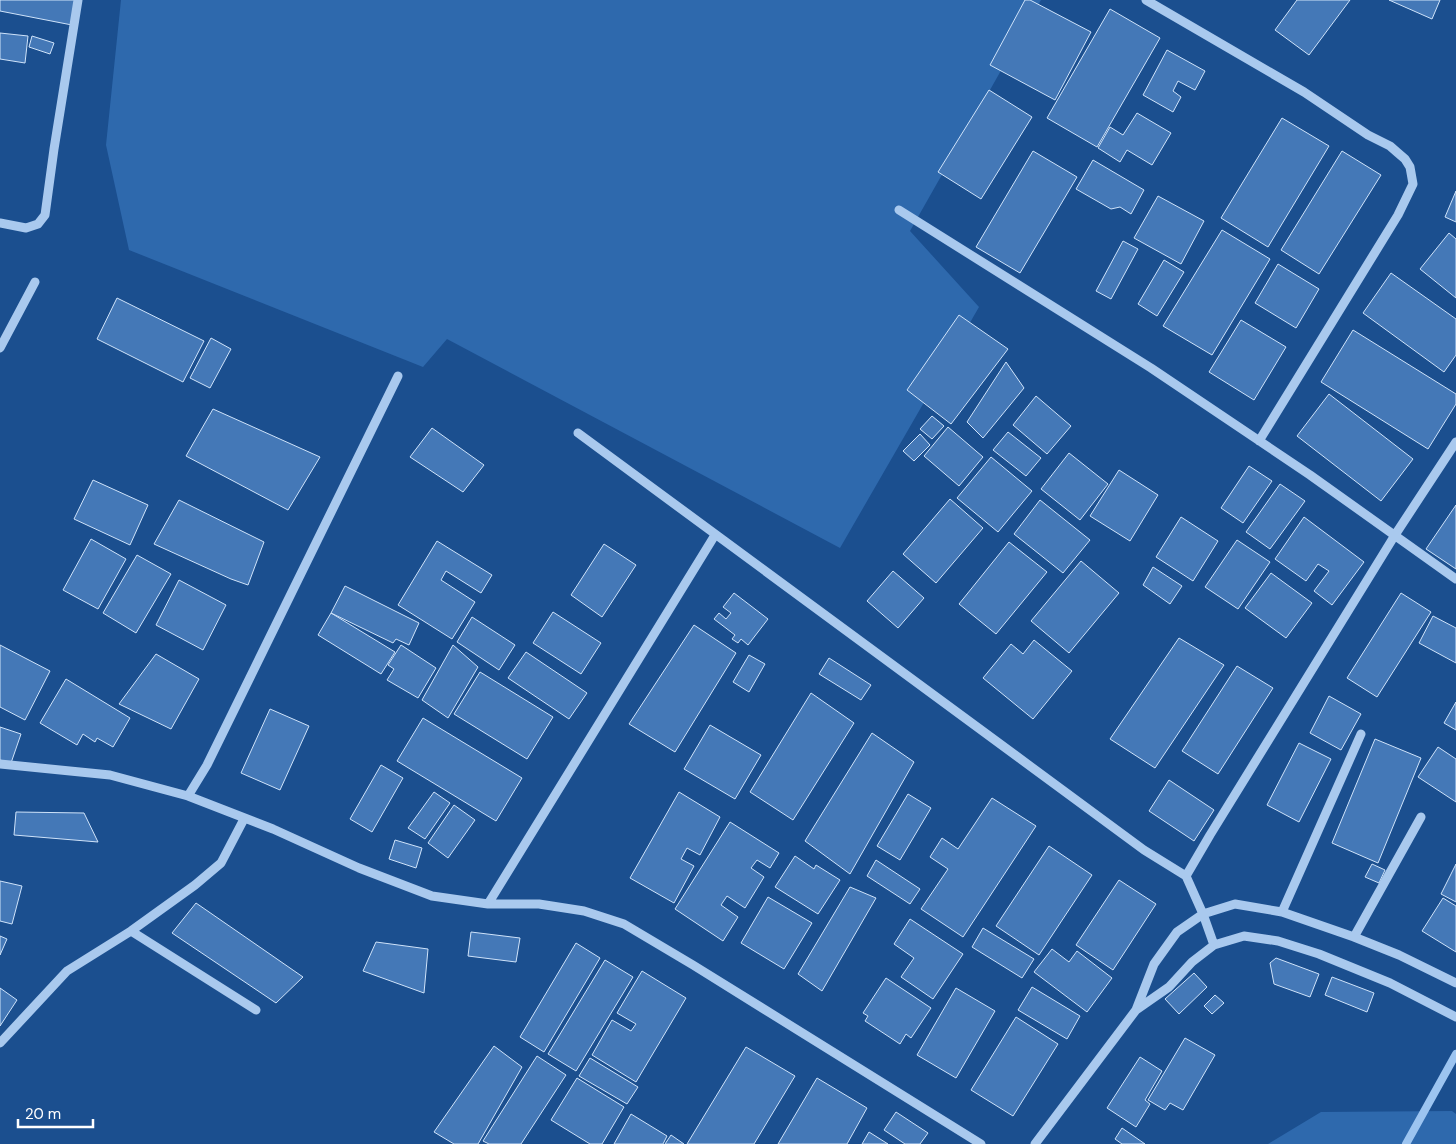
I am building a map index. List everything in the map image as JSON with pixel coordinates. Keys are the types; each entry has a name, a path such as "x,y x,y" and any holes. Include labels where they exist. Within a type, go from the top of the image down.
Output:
{"street":[{"path":"0,223 26,228 38,224 45,215 78,0"},
{"path":"1146,0 1304,92 1368,135 1390,146 1410,167 1413,184 1398,215 1259,441"},
{"path":"899,210 1151,368 1396,534 1456,578"},
{"path":"0,348 35,282"},
{"path":"188,796 207,765 398,376"},
{"path":"578,434 1144,850 1186,876 1214,945"},
{"path":"1186,876 1396,534 1456,442"},
{"path":"488,904 716,535"},
{"path":"1282,912 1361,734"},
{"path":"0,764 110,775 188,796 273,829 359,868 432,896 488,904 539,904 584,911 624,924 981,1144"},
{"path":"1354,937 1421,817"},
{"path":"0,1043 67,971 131,931 195,885 220,863 244,818"},
{"path":"1035,1144 1136,1010 1154,964 1177,932 1203,914 1235,904 1282,912 1399,955 1455,983"},
{"path":"131,931 256,1010"},
{"path":"1136,1010 1169,987 1192,962 1214,945 1244,936 1278,941 1319,954 1390,983 1456,1017"}],"shaded area":[{"path":"121,0 1041,0 910,231 979,307 840,548 447,339 423,367 129,250 106,145"},
{"path":"1452,1111 1456,1114 1456,1144 1268,1144 1321,1112"}],"building":[{"path":"0,0 77,0 72,25 0,11"},
{"path":"1025,0 1030,0 1091,32 1055,100 990,65"},
{"path":"1297,0 1350,0 1309,55 1275,30"},
{"path":"1389,0 1440,0 1432,19"},
{"path":"1110,9 1160,38 1097,147 1047,118"},
{"path":"0,33 28,36 25,63 0,59"},
{"path":"32,36 54,43 50,54 29,47"},
{"path":"1167,50 1205,71 1195,90 1178,81 1173,91 1181,97 1173,112 1143,95"},
{"path":"989,90 1032,117 981,199 938,172"},
{"path":"1137,113 1171,133 1152,165 1127,150 1120,162 1098,148 1110,127 1123,135"},
{"path":"1282,118 1329,146 1268,247 1221,218"},
{"path":"1033,151 1077,177 1020,273 976,247"},
{"path":"1342,151 1381,175 1319,274 1281,250"},
{"path":"1093,160 1144,190 1131,214 1120,207 1111,209 1076,189"},
{"path":"1456,191 1456,222 1445,217"},
{"path":"1158,196 1204,221 1181,264 1134,238"},
{"path":"1222,230 1270,259 1212,355 1163,326"},
{"path":"1449,233 1456,239 1456,298 1420,269"},
{"path":"1123,241 1138,249 1111,299 1096,291"},
{"path":"1164,260 1184,272 1157,316 1138,304"},
{"path":"1278,264 1319,289 1296,328 1255,303"},
{"path":"1391,273 1456,319 1456,355 1444,372 1363,313"},
{"path":"117,298 204,341 183,382 97,339"},
{"path":"959,315 1008,349 951,424 907,390"},
{"path":"1241,320 1286,347 1254,400 1209,372"},
{"path":"1353,330 1456,394 1456,404 1428,449 1321,382"},
{"path":"211,338 231,349 210,388 190,378"},
{"path":"1006,362 1024,388 983,438 967,422"},
{"path":"1329,394 1413,459 1381,501 1297,436"},
{"path":"1036,396 1071,426 1047,454 1013,425"},
{"path":"213,409 320,457 288,510 186,456"},
{"path":"932,416 944,426 932,439 920,429"},
{"path":"948,427 983,457 959,486 924,456"},
{"path":"432,428 484,465 463,492 410,457"},
{"path":"1008,432 1041,458 1026,476 993,450"},
{"path":"920,434 930,445 914,461 903,451"},
{"path":"1069,453 1108,484 1080,520 1041,489"},
{"path":"991,457 1032,491 998,532 957,498"},
{"path":"1249,466 1272,481 1243,523 1221,508"},
{"path":"1119,470 1158,495 1130,541 1090,516"},
{"path":"93,480 148,505 130,545 74,519"},
{"path":"1280,484 1305,501 1270,549 1246,532"},
{"path":"950,499 983,528 936,583 903,554"},
{"path":"179,500 264,542 248,585 154,544"},
{"path":"1040,500 1090,540 1063,573 1014,534"},
{"path":"1456,505 1456,569 1426,549"},
{"path":"1181,517 1218,541 1193,581 1156,557"},
{"path":"1304,517 1364,562 1332,605 1314,591 1329,571 1318,564 1306,581 1275,559"},
{"path":"91,539 126,559 98,609 63,590"},
{"path":"1237,540 1270,562 1238,609 1205,587"},
{"path":"437,541 492,575 481,593 446,571 441,580 475,602 452,639 398,605"},
{"path":"1009,542 1047,572 996,634 959,604"},
{"path":"604,544 636,565 602,617 571,595"},
{"path":"137,555 171,574 136,633 103,613"},
{"path":"1081,561 1119,593 1069,653 1031,621"},
{"path":"1153,567 1182,586 1170,604 1143,585"},
{"path":"893,571 924,598 898,628 867,601"},
{"path":"1271,573 1312,603 1286,638 1245,608"},
{"path":"179,580 226,605 203,650 156,625"},
{"path":"345,586 419,623 409,645 396,639 393,643 331,613"},
{"path":"734,593 768,619 748,645 741,639 738,643 732,639 735,635 714,619 719,613 726,619 731,613 723,607"},
{"path":"1401,593 1431,612 1377,697 1347,678"},
{"path":"553,612 601,643 581,674 533,643"},
{"path":"331,613 395,652 381,674 318,635"},
{"path":"1433,616 1456,628 1456,663 1419,643"},
{"path":"472,617 515,645 499,670 457,642"},
{"path":"694,625 736,653 675,752 629,724"},
{"path":"1179,638 1224,665 1155,768 1110,739"},
{"path":"1034,640 1072,671 1033,719 983,678 1011,644 1023,654"},
{"path":"0,645 50,671 25,720 0,707"},
{"path":"401,645 436,668 418,698 387,680 394,669 388,665"},
{"path":"453,645 478,667 448,718 422,700"},
{"path":"526,652 587,693 569,719 508,678"},
{"path":"156,654 199,679 171,729 119,704"},
{"path":"749,655 765,664 749,692 733,682"},
{"path":"829,658 871,685 861,700 819,674"},
{"path":"1237,666 1273,688 1218,774 1182,751"},
{"path":"480,672 553,717 527,759 454,714"},
{"path":"66,679 130,718 113,747 97,738 95,742 83,734 77,745 40,723"},
{"path":"811,693 854,723 793,820 750,792"},
{"path":"1329,696 1361,714 1341,750 1310,733"},
{"path":"1456,702 1456,730 1444,723"},
{"path":"270,709 309,726 280,790 241,773"},
{"path":"423,718 522,778 496,821 397,761"},
{"path":"710,725 761,755 735,799 684,769"},
{"path":"0,727 21,734 11,763 0,760"},
{"path":"872,733 914,762 850,874 805,841"},
{"path":"1375,739 1421,758 1378,863 1332,843"},
{"path":"1299,743 1331,759 1299,822 1267,805"},
{"path":"1438,747 1456,759 1456,802 1418,777"},
{"path":"381,765 403,778 372,832 350,819"},
{"path":"1169,780 1214,810 1194,841 1149,811"},
{"path":"434,792 450,803 425,839 408,828"},
{"path":"679,792 720,817 700,855 687,848 681,859 694,866 674,903 630,878"},
{"path":"908,794 931,808 900,860 877,846"},
{"path":"992,798 1036,826 963,937 921,909 948,869 930,857 942,838 958,849"},
{"path":"454,805 475,820 448,858 428,843"},
{"path":"16,812 84,813 98,842 14,835"},
{"path":"730,822 779,853 770,868 757,860 751,868 764,877 745,908 727,896 721,905 738,917 723,941 675,909"},
{"path":"395,840 422,848 416,868 389,859"},
{"path":"1049,846 1092,875 1039,955 996,926"},
{"path":"795,856 814,869 816,865 840,880 818,914 775,887"},
{"path":"876,860 920,889 910,904 867,876"},
{"path":"1372,864 1385,870 1379,883 1365,877"},
{"path":"1456,864 1456,902 1441,894"},
{"path":"1119,880 1156,904 1113,970 1076,945"},
{"path":"0,881 22,886 12,924 0,921"},
{"path":"850,887 876,898 822,991 798,974"},
{"path":"768,897 812,923 784,969 741,943"},
{"path":"1443,898 1456,906 1456,952 1422,931"},
{"path":"196,903 303,977 276,1003 172,933"},
{"path":"910,919 963,954 933,999 901,977 914,958 894,944"},
{"path":"983,928 1034,959 1022,978 972,947"},
{"path":"471,932 520,938 516,962 468,956"},
{"path":"0,936 7,939 0,955"},
{"path":"376,942 428,949 424,993 363,971"},
{"path":"576,943 600,958 544,1052 520,1037"},
{"path":"1052,949 1069,962 1077,951 1112,978 1087,1012 1034,972"},
{"path":"1276,958 1319,974 1310,997 1274,984 1270,963"},
{"path":"605,960 633,977 576,1071 548,1054"},
{"path":"642,971 686,998 636,1082 592,1055 612,1020 631,1031 636,1024 617,1013"},
{"path":"1194,973 1207,987 1179,1014 1165,999"},
{"path":"1332,977 1374,993 1367,1012 1325,995"},
{"path":"886,978 931,1008 911,1038 906,1034 900,1044 865,1021 868,1016 863,1013"},
{"path":"1032,987 1080,1016 1067,1039 1018,1010"},
{"path":"0,988 17,1000 0,1026"},
{"path":"956,988 995,1011 956,1078 917,1055"},
{"path":"1215,995 1224,1003 1212,1014 1204,1006"},
{"path":"1016,1017 1058,1044 1013,1116 971,1090"},
{"path":"1185,1038 1215,1055 1183,1110 1170,1103 1165,1110 1148,1100"},
{"path":"494,1046 522,1067 478,1144 454,1144 434,1132"},
{"path":"746,1047 795,1076 754,1144 687,1144"},
{"path":"537,1056 566,1075 521,1144 489,1144 483,1141"},
{"path":"1140,1057 1162,1071 1145,1100 1150,1104 1136,1127 1107,1108"},
{"path":"590,1058 638,1087 627,1104 579,1076"},
{"path":"577,1078 624,1107 602,1144 590,1144 551,1120"},
{"path":"817,1078 867,1108 847,1144 778,1144"},
{"path":"896,1112 928,1133 920,1144 905,1144 884,1130"},
{"path":"631,1114 667,1136 663,1144 614,1144"},
{"path":"1122,1128 1145,1144 1122,1144 1115,1139"},
{"path":"869,1132 888,1144 862,1144"},
{"path":"671,1135 684,1144 665,1144"}],"waterway":[{"path":"1406,1144 1456,1054"}]}
